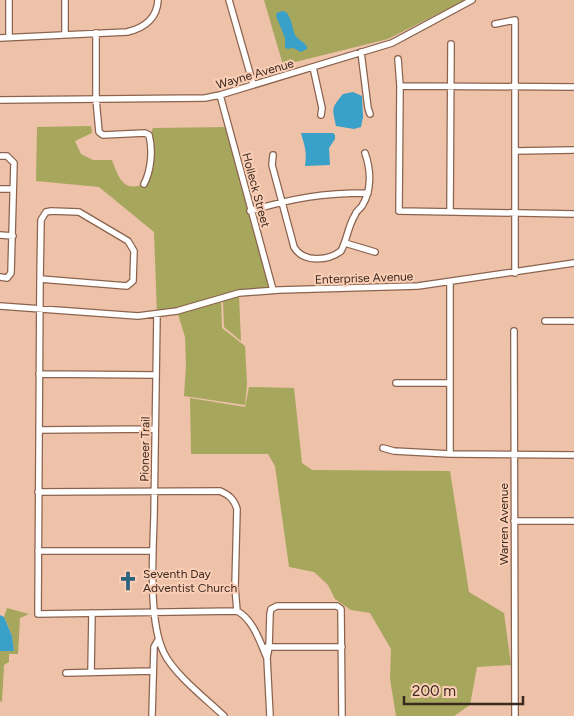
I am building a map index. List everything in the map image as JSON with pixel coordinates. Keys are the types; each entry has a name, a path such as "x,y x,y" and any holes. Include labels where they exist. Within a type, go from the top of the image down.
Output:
{"street":[{"path":"9,0 9,37"},
{"path":"65,0 65,34"},
{"path":"0,38 127,32 139,29 152,19 156,12 158,0"},
{"path":"229,0 253,84"},
{"name":"Wayne Avenue","path":"0,100 205,98 220,95 392,43 472,0"},
{"path":"495,24 515,20 515,273"},
{"path":"96,33 96,99 99,132 103,135 145,133 149,135 151,142 149,175 144,184"},
{"path":"450,212 451,44"},
{"path":"362,52 370,114"},
{"path":"398,59 400,86 399,211 574,214"},
{"path":"313,67 322,108 321,115"},
{"path":"400,86 574,87"},
{"name":"Holleck Street","path":"220,95 273,290"},
{"path":"515,151 574,150"},
{"path":"273,155 272,165 294,247 301,255 309,258 330,258 341,251 354,215 368,193 370,182 368,163 364,153"},
{"path":"0,156 7,156 14,162 11,273 7,278 0,277"},
{"path":"0,189 13,189"},
{"path":"250,211 306,196 368,193"},
{"path":"40,279 127,286 133,281 133,248 128,241 79,212 46,212 41,220 40,279 38,492 38,614 237,611 244,614 248,620 267,658"},
{"path":"0,235 12,236"},
{"path":"345,243 375,252"},
{"name":"Enterprise Avenue","path":"157,315 239,293 273,290 418,286 574,263"},
{"path":"450,282 450,454"},
{"path":"0,306 138,316 157,315"},
{"name":"Pioneer Trail","path":"157,315 153,551 154,611 158,640 164,654 175,668 224,716"},
{"path":"545,321 574,321"},
{"name":"Warren Avenue","path":"514,331 515,716"},
{"path":"39,374 156,375"},
{"path":"396,383 450,383"},
{"path":"39,430 155,429"},
{"path":"383,448 394,451 450,454 574,455"},
{"path":"38,492 220,491 227,494 235,503 237,509 235,587 237,611"},
{"path":"514,521 574,521"},
{"path":"38,551 153,551"},
{"path":"270,716 267,658 271,608 277,606 338,606 341,609 342,716"},
{"path":"91,672 92,614"},
{"path":"152,716 154,647 158,640"},
{"path":"262,647 342,647"},
{"path":"66,673 153,671"}],"shaded area":[{"path":"264,0 465,0 388,39 283,65"},
{"path":"91,126 92,133 75,141 81,154 93,160 112,160 119,177 126,185 131,186 144,184 147,177 149,170 149,142 153,128 229,127 273,290 221,298 222,328 245,346 247,384 245,405 184,396 185,337 177,311 157,315 154,232 99,187 36,181 37,127"},
{"path":"239,295 241,341 224,327 223,300"},
{"path":"249,387 294,388 302,463 312,470 450,471 469,592 504,613 511,665 477,667 470,705 454,716 396,716 390,679 391,649 370,613 351,610 335,599 328,585 314,572 289,567 275,466 268,454 191,454 190,398 245,407"},
{"path":"7,608 29,614 20,618 18,654 9,654 9,662 4,665 2,702 0,701 0,651 14,651 12,636 4,617"}],"water":[{"path":"282,11 288,15 295,35 306,45 307,49 301,52 285,47 285,38 276,16 277,13"},
{"path":"353,92 362,96 363,117 361,127 354,129 336,126 334,106 343,94"},
{"path":"301,133 333,133 335,135 335,139 329,148 330,165 305,166 306,157"},
{"path":"0,615 4,617 12,636 14,651 0,651"}],"place":[{"name":"Seventh Day Adventist Church","path":"128,581"}]}
